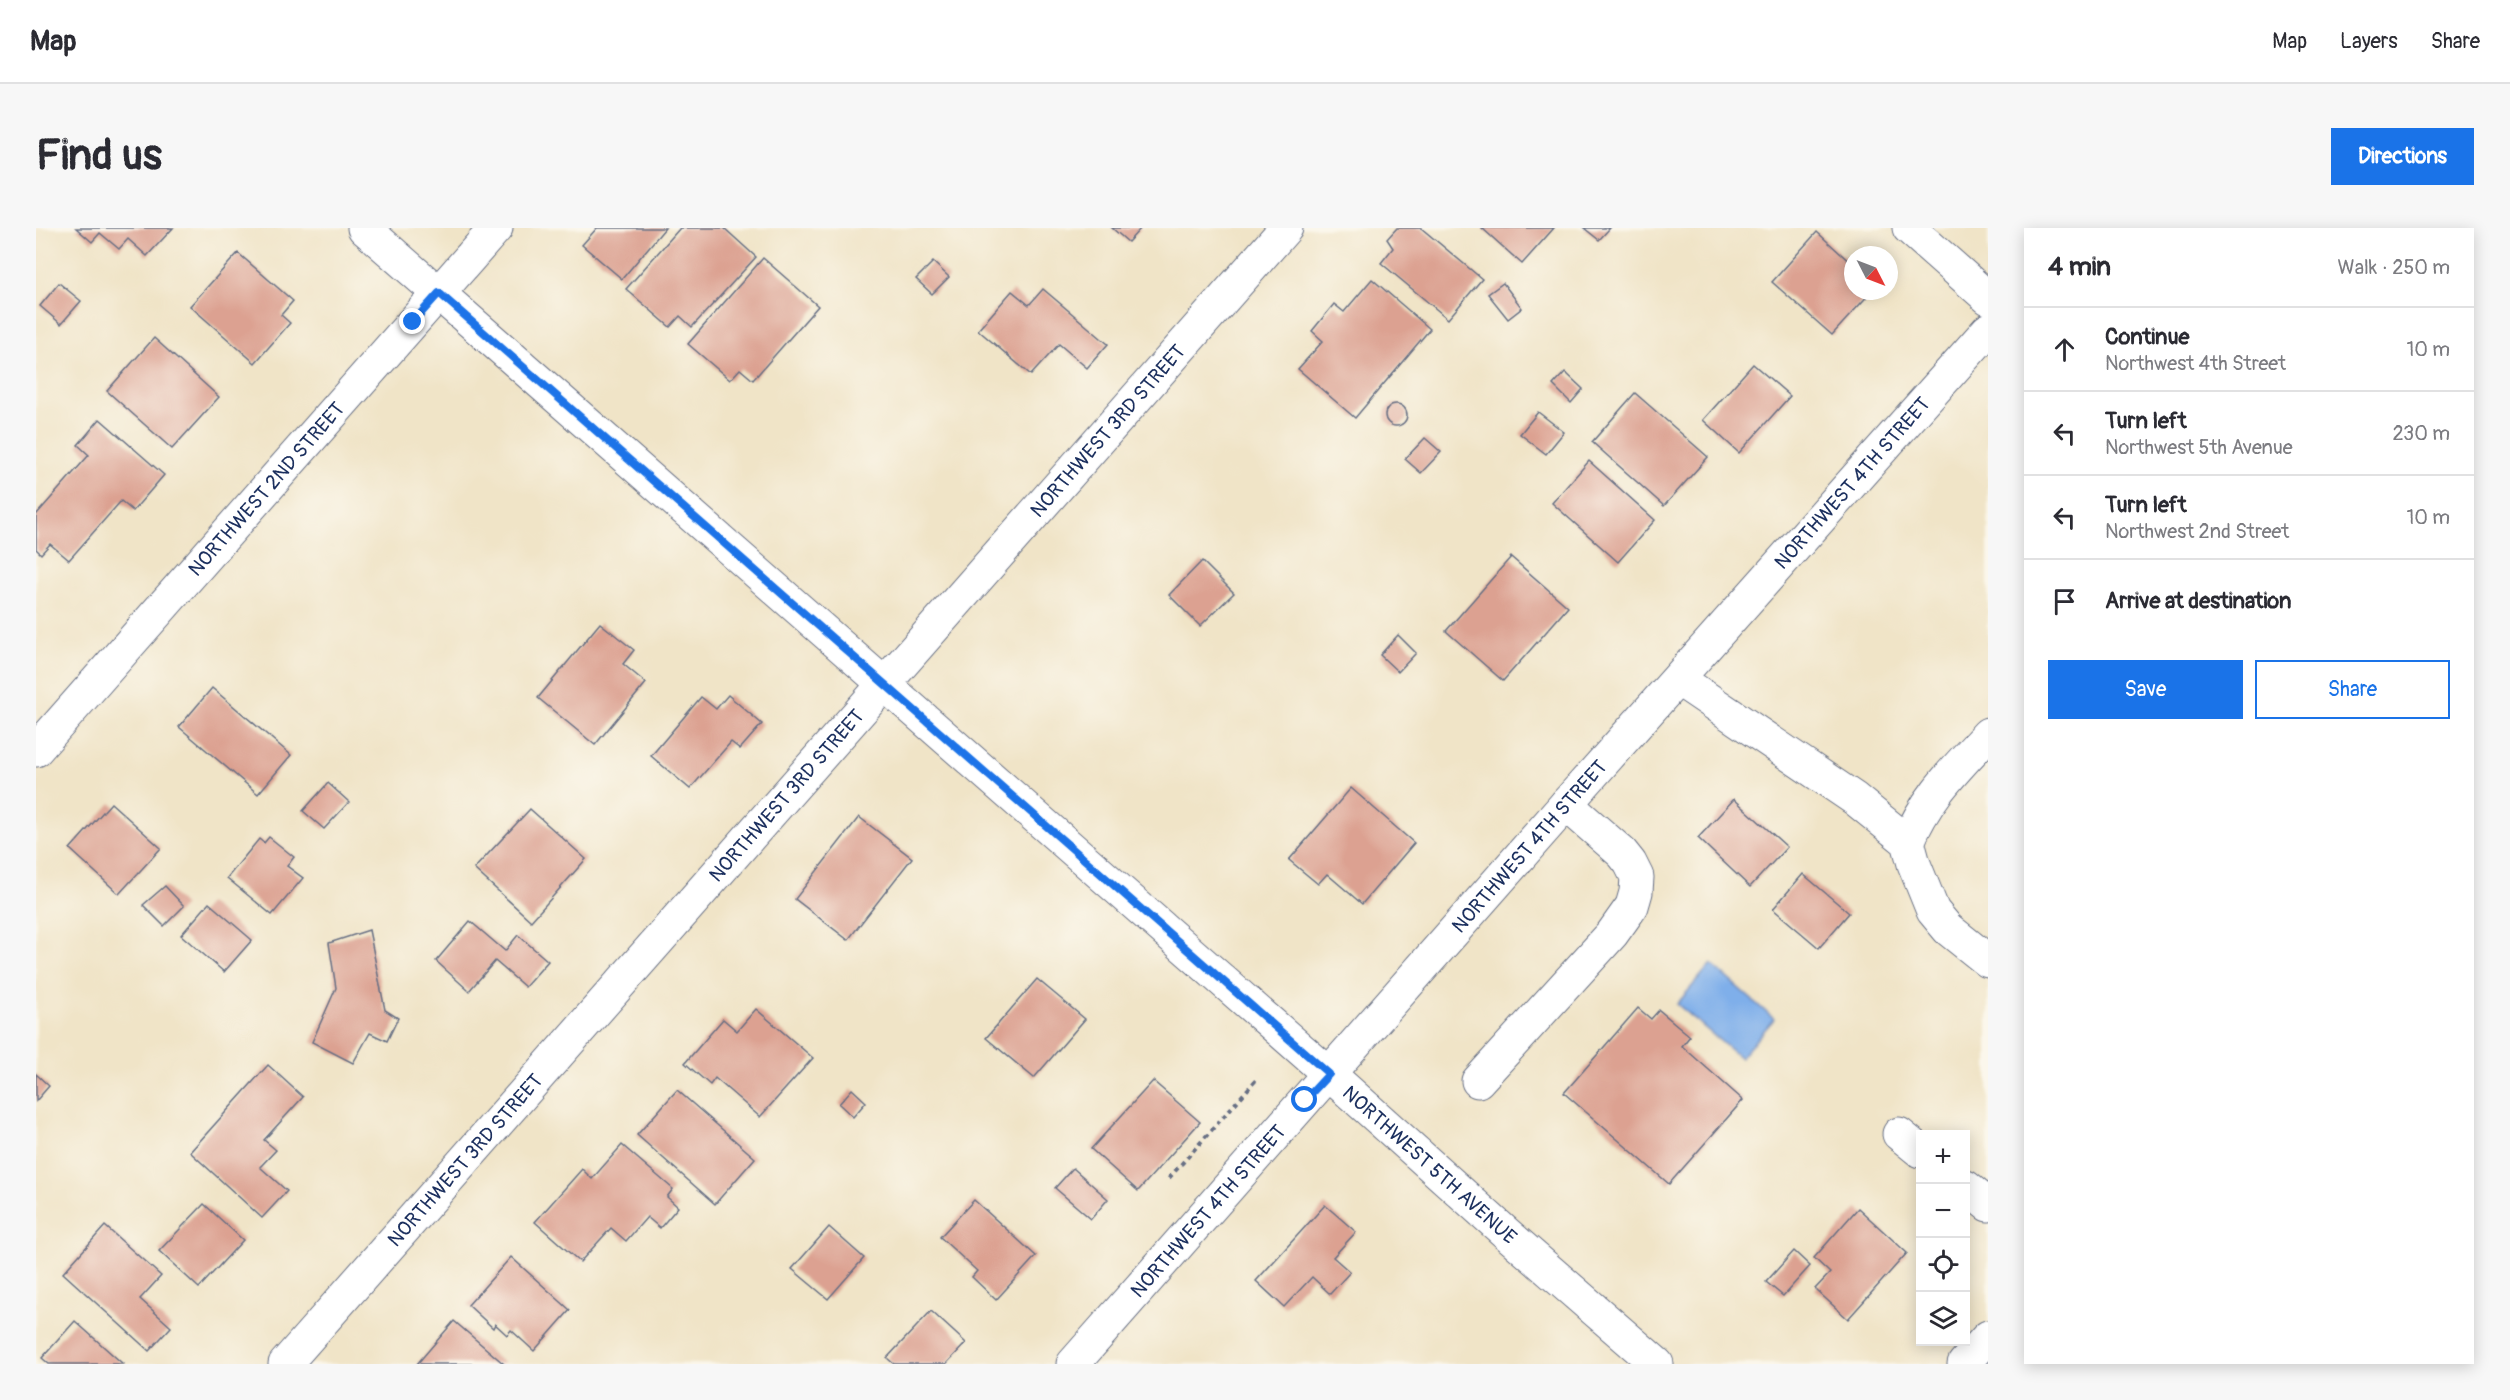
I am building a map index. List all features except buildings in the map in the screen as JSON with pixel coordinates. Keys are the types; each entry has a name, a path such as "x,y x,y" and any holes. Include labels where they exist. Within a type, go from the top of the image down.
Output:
{"street":[{"name":"NORTHWEST 5TH AVENUE","path":"364,228 1329,1074 1656,1364"},
{"name":"NORTHWEST 2ND STREET","path":"36,750 496,228"},
{"name":"NORTHWEST 3RD STREET","path":"285,1364 1286,228"},
{"path":"1912,229 1988,298"},
{"name":"NORTHWEST 4TH STREET","path":"1073,1364 1566,804 1988,330"},
{"path":"1678,679 1855,799 1908,842 1914,864 1933,911 1948,929 1988,961"},
{"path":"1908,842 1918,817 1935,793 1988,734"},
{"path":"1478,1081 1612,934 1632,906 1636,892 1636,877 1626,858 1566,804"},
{"path":"1970,1191 1988,1205"},
{"path":"1964,1364 1988,1337"}],"path":[{"path":"1169,1178 1256,1080"}],"water":[{"path":"1711,964 1774,1019 1740,1058 1677,1004"}],"route":[{"path":"413,322 439,293 1329,1074 1305,1100"}]}
